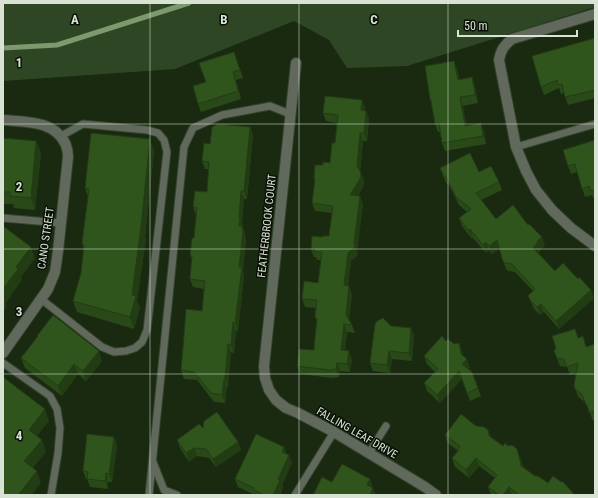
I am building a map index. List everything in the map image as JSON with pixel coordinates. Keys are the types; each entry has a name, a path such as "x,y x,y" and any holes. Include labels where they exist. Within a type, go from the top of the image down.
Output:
{"street":[{"path":"595,14 512,39 505,44 501,51 499,60 516,147 526,171 536,190 552,210 571,228 595,246"},
{"name":"FEATHERBROOK COURT","path":"269,390 265,378 264,366 296,63"},
{"path":"3,120 43,124 53,129 61,136"},
{"name":"CANO STREET","path":"3,353 48,289 54,272 58,252 68,157 66,146 61,136"},
{"name":"FALLING LEAF DRIVE","path":"269,390 276,400 286,408 334,432 369,453 422,491 436,495"}],"lane":[{"path":"149,495 184,147 193,128 222,115 270,106 290,114"},
{"path":"40,299 102,347 114,352 126,351 135,348 142,342 147,330 167,152 164,140 158,133 147,130 83,124 61,136"},
{"path":"516,147 595,124"},
{"path":"3,218 60,224"},
{"path":"3,363 50,396 57,409 60,428 58,453 51,495"},
{"path":"369,453 386,426"},
{"path":"296,495 334,432"},
{"path":"152,459 164,490 176,495"}],"green space":[{"path":"3,3 595,3 595,7 407,66 347,68 329,40 294,21 175,69 3,81"}],"building":[{"path":"595,38 595,90 565,97 562,84 558,85 557,80 541,87 532,56"},
{"path":"234,52 240,70 233,72 238,91 198,104 193,86 206,82 199,63"},
{"path":"454,61 458,80 472,77 475,95 460,97 465,126 481,123 483,136 442,143 439,123 435,124 425,66"},
{"path":"325,96 362,100 361,110 366,111 364,133 360,133 357,166 361,173 360,179 350,195 360,196 354,243 355,247 348,253 344,285 349,286 346,315 352,325 344,324 341,350 349,351 347,364 337,363 336,369 329,370 297,366 299,349 314,350 317,300 302,299 304,281 318,283 322,252 314,252 315,249 311,249 312,236 329,236 333,206 312,203 315,165 323,165 323,162 330,163 332,143 335,143 338,115 323,113"},
{"path":"218,124 250,127 244,191 241,191 239,218 239,226 242,226 243,231 239,267 242,267 235,323 233,322 231,345 228,344 222,395 211,393 194,372 181,370 186,309 202,311 205,281 190,279 192,256 190,256 192,238 194,238 197,208 193,207 195,191 207,192 209,162 202,161 204,143 210,144 212,127"},
{"path":"91,133 150,139 132,295 136,296 130,317 73,301 81,273 84,245 82,244 89,189 85,188"},
{"path":"3,138 36,141 31,198 10,196 10,192 3,192"},
{"path":"595,140 595,190 591,191 589,186 582,189 575,164 568,166 563,150"},
{"path":"470,153 479,172 491,166 499,182 476,193 496,219 513,205 528,225 529,224 542,237 537,241 538,242 533,248 555,271 563,263 591,290 556,321 541,304 537,307 531,301 528,296 535,289 512,264 505,263 503,261 497,240 489,246 486,242 483,245 459,218 471,209 456,197 440,168"},
{"path":"3,226 31,247 16,267 18,269 3,289"},
{"path":"53,315 99,351 83,371 74,364 58,386 21,358"},
{"path":"383,318 391,326 411,328 409,353 389,351 387,365 370,363 375,324"},
{"path":"575,329 578,338 583,336 586,347 595,344 595,411 590,413 582,394 575,389 574,385 578,363 567,367 564,359 557,358 554,351 556,348 552,336"},
{"path":"442,336 446,341 448,339 454,344 459,343 461,354 467,359 462,364 472,372 478,388 467,393 459,371 437,395 424,383 438,369 424,356"},
{"path":"3,377 45,409 29,430 42,440 24,461 37,471 19,494 20,495 3,495"},
{"path":"217,412 238,442 213,459 206,449 194,448 186,453 177,440 199,424 203,428 204,421"},
{"path":"461,414 476,426 484,427 488,430 489,436 503,446 505,443 508,446 512,445 517,449 520,465 535,476 538,476 548,483 553,476 561,482 562,481 575,495 519,495 509,487 503,495 499,495 488,487 497,475 476,458 466,470 452,458 459,450 458,449 460,446 445,435"},
{"path":"87,434 114,437 109,474 106,473 105,481 87,479 88,472 83,471"},
{"path":"256,434 284,447 282,452 289,455 278,479 280,480 273,495 265,495 235,479"},
{"path":"342,464 370,479 367,485 373,488 370,495 313,495 322,477 332,482"}],"waterway":[{"path":"3,48 57,45 189,3"}]}
